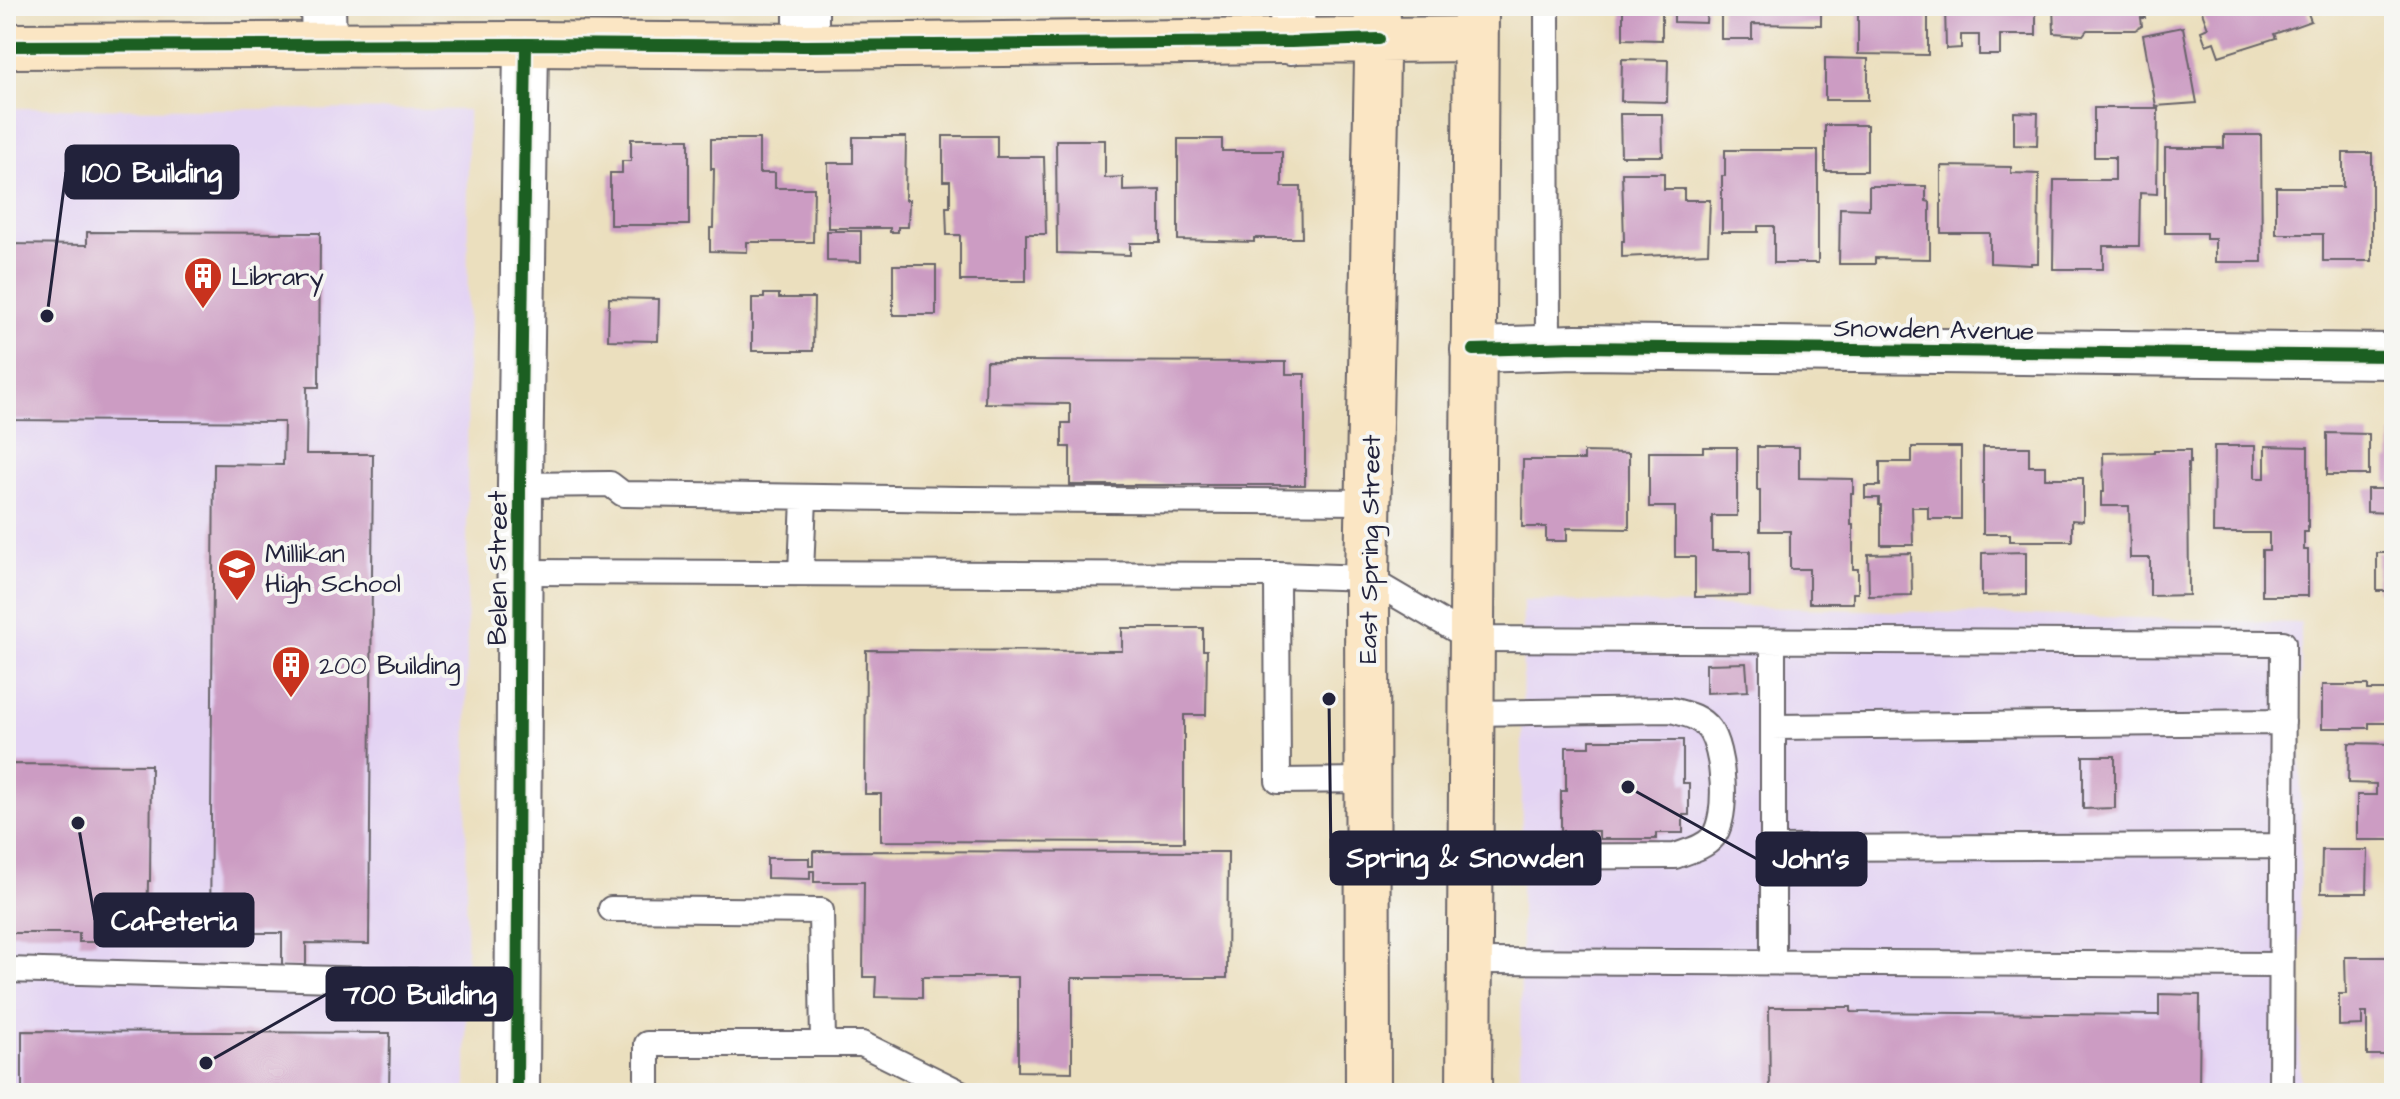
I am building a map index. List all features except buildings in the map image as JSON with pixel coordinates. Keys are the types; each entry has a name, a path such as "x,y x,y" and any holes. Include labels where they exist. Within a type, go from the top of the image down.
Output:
{"main road":[{"name":"East Spring Street","path":"1368,1093 1367,578 1379,22"},
{"path":"6,46 324,25 526,44 806,26 1476,22 1469,1093"}],"street":[{"name":"Belen Street","path":"517,1093 519,572 526,44"},
{"name":"Snowden Avenue","path":"1473,350 2394,356"}],"lane":[{"path":"1547,6 1548,349"},
{"path":"520,485 610,484 623,494 804,498 1368,502"},
{"path":"801,573 804,498"},
{"path":"519,572 1367,578 1471,639 2283,643 2281,1093"},
{"path":"1277,575 1278,781 1368,780"},
{"path":"1773,641 1773,962"},
{"path":"1470,857 1675,856 1700,848 1713,836 1722,818 1720,756 1709,730 1695,716 1671,710 1471,713"},
{"path":"1773,727 2283,722"},
{"path":"1773,848 2282,846"},
{"path":"611,909 821,911 823,1044"},
{"path":"1469,961 2281,965"},
{"path":"6,970 517,984"},
{"path":"647,1093 647,1044 862,1044 961,1093"}],"shaded area":[{"name":"Millikan High School","path":"6,108 468,110 466,1093 6,1093"},
{"path":"1523,600 2301,623 2300,1093 1520,1093"}],"cycle path":[{"path":"6,46 806,46 1379,39"},
{"path":"517,1093 526,44"},
{"path":"1473,350 1576,347 2394,356"}],"place":[{"name":"Library","path":"203,310"},
{"name":"100 Building","path":"47,316"},
{"name":"Millikan High School","path":"237,602"},
{"name":"200 Building","path":"291,699"},
{"name":"Spring & Snowden","path":"1329,699"},
{"name":"John's","path":"1628,787"},
{"name":"Cafeteria","path":"78,823"},
{"name":"700 Building","path":"206,1063"}]}
